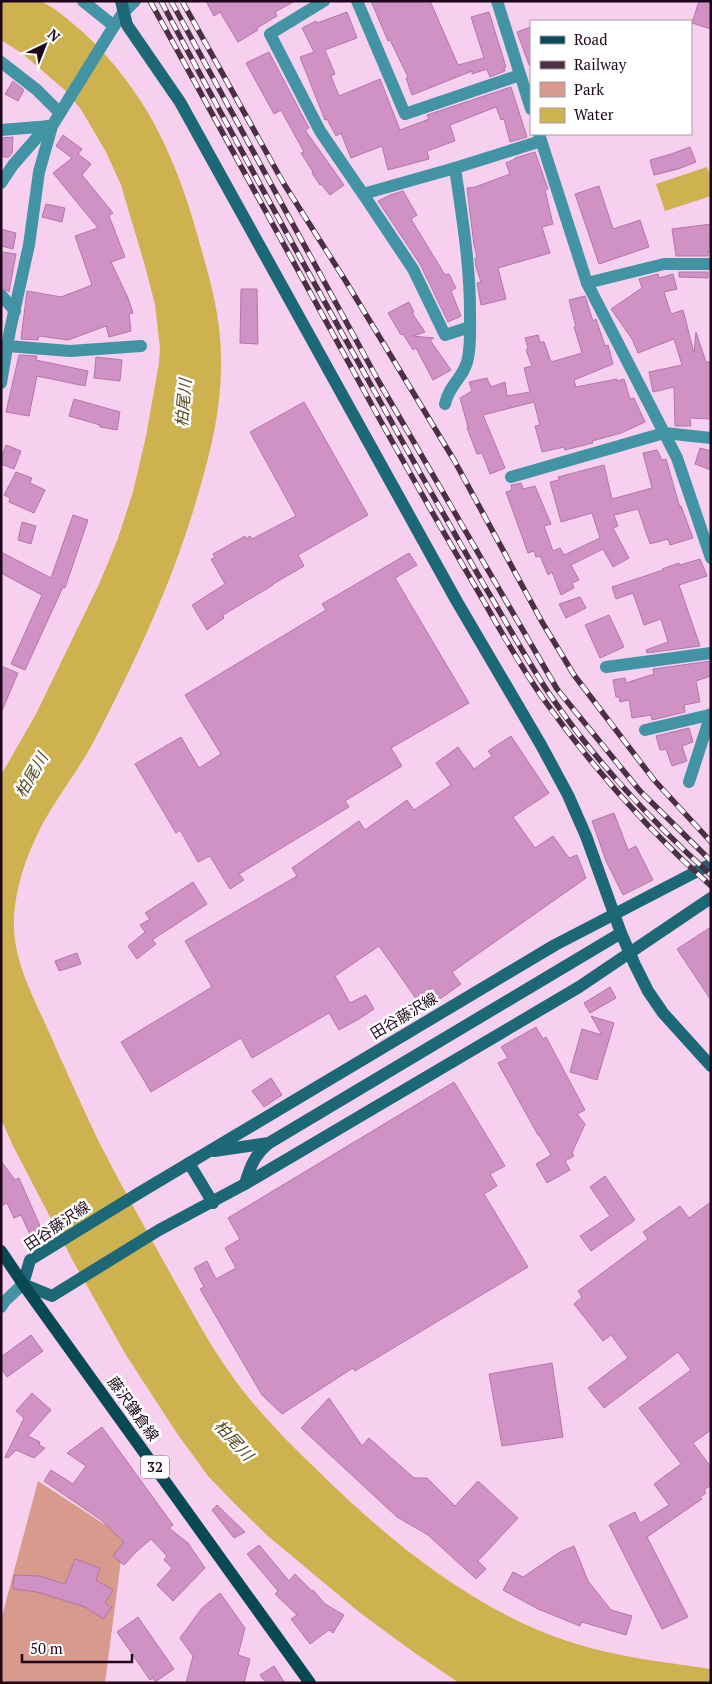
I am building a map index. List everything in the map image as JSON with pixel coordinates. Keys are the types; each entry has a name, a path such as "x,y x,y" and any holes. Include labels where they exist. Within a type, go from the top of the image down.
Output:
{"main road":[{"name":"藤沢鎌倉線","path":"1,1251 310,1683"}],"street":[{"path":"83,1 112,30"},
{"path":"1,181 61,112 112,30 122,7 135,1"},
{"path":"324,1 270,34 320,131 413,269 445,336 470,327"},
{"path":"357,1 405,114 520,75"},
{"path":"498,1 530,106"},
{"path":"122,7 126,25 180,102 456,600 568,795 586,836 621,933 648,991 663,1013 711,1066"},
{"path":"1,62 37,90 61,112"},
{"path":"1,130 49,126"},
{"path":"1,383 49,126"},
{"path":"363,194 455,168 540,137 587,283 677,458 711,558"},
{"path":"444,404 450,388 466,366 469,356 470,280 455,168"},
{"path":"587,283 664,264 711,264"},
{"path":"1,295 15,311"},
{"path":"7,346 70,351 141,346"},
{"path":"511,477 664,434 711,438"},
{"path":"606,667 711,653"},
{"path":"646,730 710,715"},
{"path":"689,782 710,715"},
{"name":"田谷藤沢線","path":"23,1284 30,1260 54,1244 556,945 711,864"},
{"path":"1,1307 23,1284 52,1296 160,1230 213,1203 580,987 711,898"},
{"path":"245,1184 254,1159 260,1150 269,1143 621,933"},
{"path":"207,1152 269,1143"},
{"path":"189,1163 213,1203"}],"green space":[{"path":"38,1481 124,1537 105,1683 1,1683 1,1620"}],"water":[{"name":"柏尾川","path":"1,1 39,2 58,11 103,52 131,86 156,127 184,191 214,298 221,342 221,377 214,432 195,505 174,566 150,626 93,743 42,825 31,849 18,888 14,915 15,941 31,993 115,1174 201,1327 222,1362 240,1386 260,1411 293,1446 344,1496 403,1547 468,1593 502,1613 537,1630 590,1648 641,1659 711,1669 711,1683 459,1683 359,1612 269,1537 236,1505 208,1476 176,1432 126,1355 73,1261 13,1146 1,1119 1,775 36,714 99,584 117,541 133,492 146,436 160,348 155,305 145,266 121,185 106,152 82,111 68,93 23,54 1,40"},
{"path":"707,167 711,177 711,196 665,211 656,184"}],"building":[{"path":"206,1 295,1 275,12 277,16 238,42 220,12 214,16"},
{"path":"371,1 430,1 458,65 484,58 471,17 489,12 506,67 504,68 505,71 490,77 487,69 472,74 472,71 412,95 406,78 408,77 390,40 388,41"},
{"path":"699,1 711,1 711,29 692,23"},
{"path":"347,12 357,38 325,50 335,74 331,76 339,96 380,79 400,130 429,119 427,115 511,87 527,137 510,142 504,119 501,120 496,107 450,125 455,141 427,151 429,159 388,170 382,146 351,158 341,133 336,136 327,119 325,120 300,57 314,52 302,28 316,21 317,23"},
{"path":"530,27 530,65 529,65 517,32"},
{"path":"269,52 309,128 305,130 344,185 330,195 312,173 301,153 304,152 281,110 274,114 246,63"},
{"path":"13,81 24,90 18,101 5,94"},
{"path":"63,135 82,149 78,154 91,164 82,175 113,213 109,216 125,257 111,262 133,313 129,314 131,331 109,337 106,326 68,340 39,336 38,340 21,339 27,291 61,297 92,285 75,236 98,228 53,173 72,158 56,146"},
{"path":"13,137 12,153 9,157 1,157 1,138"},
{"path":"690,147 696,162 654,175 650,160"},
{"path":"535,152 548,189 545,190 553,224 542,227 550,253 498,268 506,299 481,305 477,283 481,282 476,267 475,258 477,257 467,188 475,187 510,174 506,163"},
{"path":"599,186 613,229 640,220 649,247 599,264 575,194"},
{"path":"403,191 417,215 411,219 445,275 449,274 456,288 451,291 461,316 448,322 420,264 378,201"},
{"path":"46,204 65,208 62,222 42,217"},
{"path":"711,224 711,252 708,252 708,256 676,256 672,229"},
{"path":"1,229 16,233 13,249 1,246"},
{"path":"3,252 16,254 9,292 1,287"},
{"path":"679,272 708,272 708,278 679,277"},
{"path":"658,274 659,278 673,274 677,289 664,292 671,314 683,310 694,353 696,332 706,362 711,362 711,419 690,418 691,426 675,426 674,387 653,392 649,372 682,365 674,339 638,353 632,339 611,309 642,288 639,279"},
{"path":"241,289 257,289 258,344 240,343"},
{"path":"585,296 593,321 596,319 605,346 608,345 613,364 574,380 576,387 624,379 630,399 634,398 645,422 621,433 592,441 593,443 565,450 564,447 542,452 535,426 540,425 534,402 483,415 505,468 490,474 482,453 477,454 467,428 460,398 472,391 469,382 487,378 491,387 505,382 507,396 530,392 524,368 532,366 526,350 528,348 525,338 538,335 540,342 544,342 551,362 582,353 574,327 576,327 569,300"},
{"path":"409,302 414,312 412,313 425,332 413,336 434,338 430,340 451,370 433,380 416,348 413,350 403,334 401,335 388,313"},
{"path":"19,355 37,356 36,360 88,371 85,386 37,376 29,416 6,412"},
{"path":"96,357 122,360 120,381 94,378"},
{"path":"74,399 120,412 117,430 100,427 100,425 69,416"},
{"path":"304,402 368,515 298,555 304,566 223,615 224,618 207,630 192,605 225,584 211,559 215,558 213,554 245,536 246,539 250,536 252,539 296,516 250,432"},
{"path":"6,445 21,451 14,469 1,464"},
{"path":"700,448 711,451 711,470 695,464"},
{"path":"657,450 662,460 666,459 680,508 681,506 693,538 670,545 668,539 650,544 638,509 614,515 618,526 613,528 629,558 613,567 603,549 571,565 579,580 572,583 574,588 561,595 552,572 548,575 540,556 536,557 534,551 528,553 506,492 512,490 511,485 521,483 523,489 535,486 551,524 544,526 553,551 560,548 564,555 600,538 592,513 561,522 550,482 559,480 558,477 604,465 612,499 652,488 643,453"},
{"path":"16,472 32,478 30,483 45,490 34,513 9,502 10,498 4,495"},
{"path":"73,515 88,520 65,588 63,587 25,670 11,664 42,595 1,573 1,552 51,578"},
{"path":"22,522 36,526 31,544 18,540"},
{"path":"409,553 417,565 395,578 469,703 391,748 402,766 345,801 349,807 239,874 244,880 230,889 210,856 198,862 180,830 176,833 135,764 181,737 199,768 221,754 185,695 326,610 322,604"},
{"path":"700,559 707,576 679,585 700,646 647,653 646,650 668,642 661,619 644,625 633,593 616,599 612,587 679,563 680,565"},
{"path":"580,597 586,608 566,618 559,604"},
{"path":"609,615 624,647 600,658 585,625"},
{"path":"711,661 711,676 696,681 700,702 684,705 685,712 652,720 651,715 632,718 629,700 620,702 619,697 616,697 613,680 625,678 626,683 654,674 653,669"},
{"path":"1,666 18,673 1,713"},
{"path":"689,728 693,742 682,746 687,761 672,766 666,749 660,750 656,736"},
{"path":"511,736 549,793 513,817 535,848 553,836 569,858 577,855 586,878 452,972 461,984 424,1010 379,946 335,976 350,1003 366,995 374,1009 359,1019 339,1030 329,1013 252,1058 241,1038 151,1092 121,1042 212,987 185,941 297,876 292,868 359,821 365,830 407,800 414,810 451,785 436,763 458,747 474,769 492,756 488,751"},
{"path":"614,813 628,850 636,846 653,880 623,895 606,861 592,821"},
{"path":"193,882 207,904 152,940 156,944 137,959 128,946 145,932 140,925 150,919 145,913"},
{"path":"711,927 711,1000 677,949"},
{"path":"77,953 81,964 59,971 55,961"},
{"path":"610,987 616,998 590,1013 584,1003"},
{"path":"591,1016 614,1023 597,1080 570,1072 582,1029 602,1035"},
{"path":"536,1027 543,1039 546,1037 585,1110 577,1114 585,1124 572,1153 574,1156 565,1161 570,1170 547,1183 536,1164 551,1155 498,1063 508,1058 501,1047"},
{"path":"271,1078 282,1095 264,1107 252,1091"},
{"path":"454,1082 505,1166 490,1174 497,1186 484,1194 528,1267 355,1371 353,1368 282,1414 262,1395 200,1289 204,1287 194,1268 207,1261 216,1279 236,1268 225,1248 240,1239 228,1218"},
{"path":"1,1161 15,1180 19,1178 45,1237 34,1243 21,1215 14,1218 7,1203 1,1206"},
{"path":"605,1176 635,1220 591,1251 580,1236 610,1216 590,1187"},
{"path":"711,1202 711,1430 693,1443 711,1467 711,1485 704,1490 706,1493 700,1497 702,1499 647,1537 688,1617 662,1629 609,1525 635,1512 640,1523 669,1505 654,1484 681,1464 639,1408 691,1370 678,1352 604,1408 588,1388 628,1358 611,1335 603,1341 574,1304 582,1297 578,1291 648,1239 643,1232 680,1206 689,1218"},
{"path":"31,1335 43,1351 7,1377 1,1368 1,1357"},
{"path":"552,1363 563,1437 502,1446 489,1374"},
{"path":"32,1393 51,1410 28,1436 40,1442 39,1445 45,1448 34,1458 16,1450 8,1458 5,1457 24,1418 16,1411"},
{"path":"329,1398 362,1446 369,1438 414,1478 427,1478 455,1506 478,1481 518,1518 478,1561 486,1569 476,1579 428,1535 397,1517 301,1428"},
{"path":"102,1427 173,1525 169,1528 188,1543 205,1568 173,1601 157,1585 172,1568 164,1560 167,1556 151,1539 124,1565 113,1556 124,1542 101,1520 44,1481 51,1470 73,1484 86,1466 67,1453"},
{"path":"217,1505 245,1532 234,1538 212,1510"},
{"path":"259,1545 289,1581 295,1574 325,1604 344,1615 333,1633 329,1630 310,1644 291,1619 297,1615 275,1594 278,1591 247,1554"},
{"path":"574,1546 588,1581 611,1610 632,1616 626,1635 582,1622 580,1626 538,1609 503,1590 513,1572 523,1577 560,1552"},
{"path":"75,1559 100,1568 96,1580 113,1590 105,1603 112,1607 103,1619 85,1607 37,1592 13,1589 14,1575 39,1576 65,1584"},
{"path":"220,1593 245,1628 238,1655 250,1659 244,1683 186,1683 193,1656 180,1638 202,1608"},
{"path":"138,1617 174,1669 155,1682 153,1678 150,1680 117,1632"},
{"path":"274,1666 285,1683 266,1683 260,1675"}],"railway":[{"path":"150,1 379,418 525,672 561,723 600,772 665,843 711,886"},
{"path":"161,1 272,207 398,434 484,585 548,692 584,741 624,788 711,875"},
{"path":"171,1 379,382 557,689 640,791 711,861"},
{"path":"182,1 284,184 345,280 454,460 542,622 574,675 654,780 711,842"}]}
